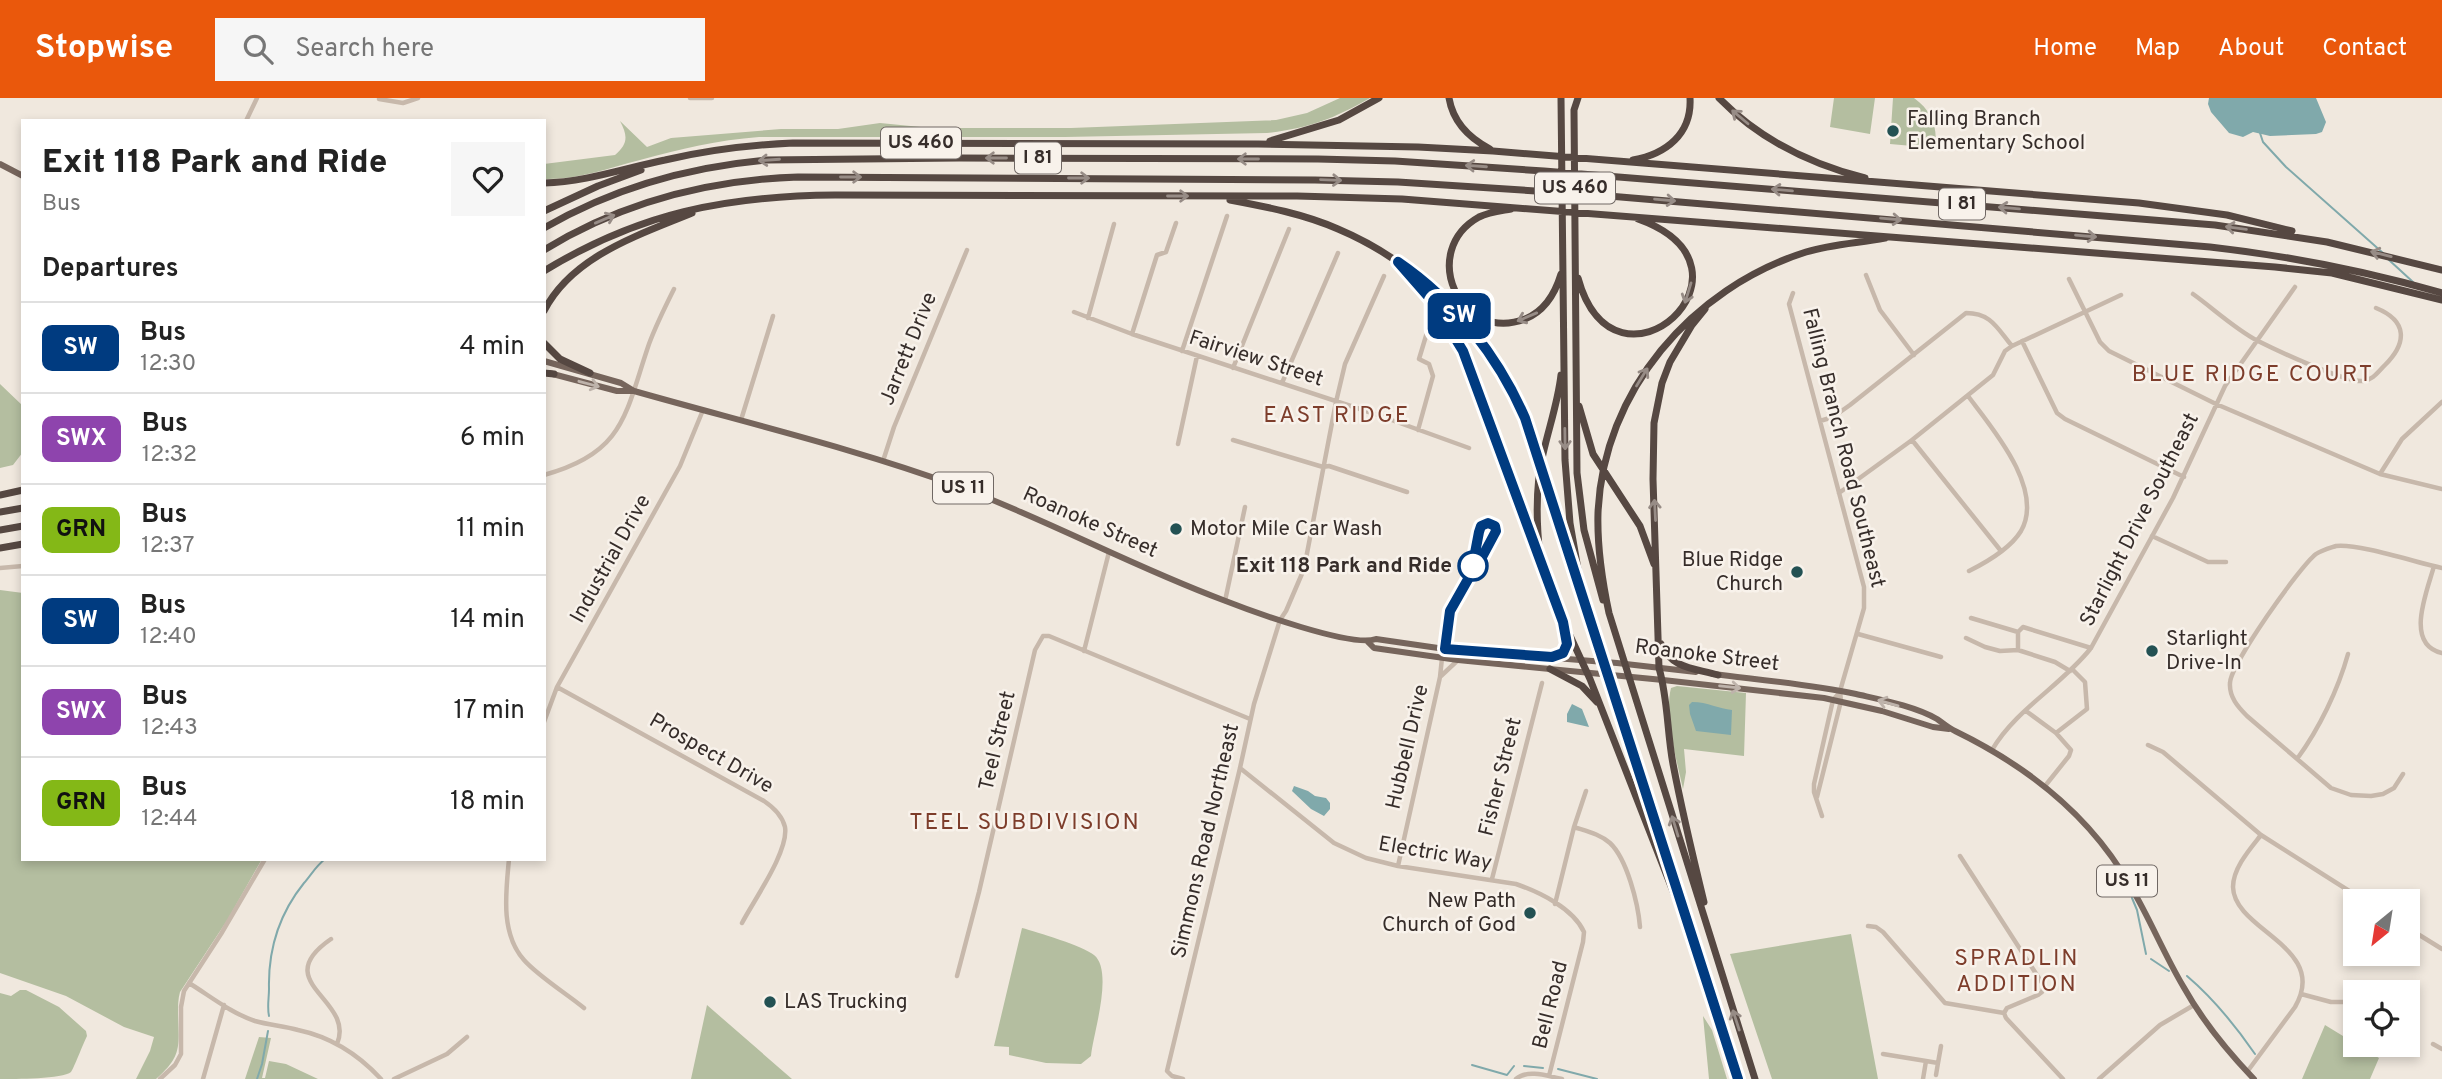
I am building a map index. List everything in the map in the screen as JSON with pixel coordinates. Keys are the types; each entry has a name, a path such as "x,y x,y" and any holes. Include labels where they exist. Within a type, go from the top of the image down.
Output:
{"highway":[{"path":"1258,144 1339,120 1379,98"},
{"path":"1449,98 1455,117 1464,130 1493,151"},
{"name":"US 460","path":"1561,98 1567,492 1570,523 1587,608"},
{"name":"US 460","path":"1578,98 1574,110 1576,453 1582,516 1601,595 1609,613 1755,1079"},
{"name":"US 460","path":"546,183 589,178 737,147 793,143 1371,145 1623,161 1650,156 1673,143 1688,122 1690,98"},
{"path":"1719,98 1752,127 1795,153 1837,170 1890,183"},
{"path":"546,210 615,179 696,154"},
{"name":"I 81","path":"546,227 596,202 656,180 710,167 784,159 1318,159 1544,171 2188,222 2328,242 2442,270"},
{"path":"1623,161 2171,206 2252,221 2328,242"},
{"name":"I 81","path":"546,249 598,222 659,199 732,183 778,178 1315,180 1398,182 1597,195 2233,250 2342,268 2442,293"},
{"name":"US 460","path":"546,270 577,252 633,227 713,204 799,195 1213,196 1316,220 1361,240 1398,262 1447,303 1487,349 1516,397 1614,689 1738,1079"},
{"path":"1213,196 1402,199 1544,208 2305,270 2365,280 2442,300"},
{"path":"546,308 569,279 593,259 637,235 713,204"},
{"path":"1524,207 1486,214 1472,222 1460,235 1451,251 1449,270 1451,283 1458,297 1471,311 1484,318 1499,322 1518,321 1537,313 1548,302 1556,290 1563,264"},
{"path":"1575,266 1588,304 1600,319 1612,328 1646,333 1663,326 1676,316 1685,304 1691,288 1691,269 1685,250 1662,228 1624,215"},
{"path":"1609,613 1599,554 1598,510 1605,461 1621,415 1639,379 1671,337 1695,313 1754,274 1809,251 1897,237"},
{"path":"1398,262 1433,302 1463,351 1563,622 1601,705 1700,961"},
{"path":"1717,961 1673,764 1659,668 1653,468 1657,402 1670,362 1692,325 1718,296"},
{"path":"546,345 560,359 590,373"},
{"path":"1542,567 1537,530 1537,486 1559,393 1563,347"},
{"path":"546,372 554,374"},
{"path":"1576,390 1593,454 1640,526 1658,579"},
{"path":"0,495 21,491"},
{"path":"0,512 21,508"},
{"path":"0,530 21,526"},
{"path":"0,548 21,544"},
{"path":"1552,657 1562,654 1567,646 1563,622"},
{"path":"1660,640 1671,660 1718,675"},
{"path":"1549,669 1582,686 1601,705"}],"main road":[{"path":"0,164 21,175"},
{"name":"Roanoke Street","path":"546,362 621,383 634,391"},
{"name":"Roanoke Street","path":"554,374 617,391 634,391 883,461 996,501 1225,601 1280,620 1368,642 1374,648 1442,659 1833,699 1882,710 1933,727 1951,729"},
{"name":"Roanoke Street","path":"1368,642 1376,639 1445,649 1659,668 1840,691 1890,703 1936,719 1992,750 2045,786 2081,819 2132,887 2194,1005 2223,1045 2254,1079"},
{"path":"1400,652 1407,650 1436,654 1445,649"},
{"path":"1442,659 1450,654 1484,656 1495,653"}],"street":[{"path":"247,119 257,98"},
{"path":"379,99 403,103 418,98"},
{"path":"690,98 712,98"},
{"path":"1182,351 1227,216"},
{"path":"1132,334 1157,255 1166,252 1176,223"},
{"path":"1088,318 1114,224"},
{"path":"1233,368 1289,229"},
{"name":"Jarrett Drive","path":"883,461 894,427 967,250"},
{"path":"1282,383 1338,253"},
{"path":"1866,275 1880,310 1914,355"},
{"name":"Simmons Road Northeast","path":"1184,1079 1172,1076 1167,1071 1250,719 1280,620 1304,569 1345,364 1384,276"},
{"path":"2069,279 2100,342 2109,351 2216,404 2380,474 2442,489"},
{"name":"Starlight Drive Southeast","path":"1992,750 2008,728 2091,648 2183,477 2225,386 2295,287"},
{"path":"546,474 575,465 602,448 621,425 655,329 674,289"},
{"name":"Falling Branch Road Southeast","path":"1793,293 1789,304 1864,587 1864,608 1840,691"},
{"path":"2193,294 2257,341 2362,381 2372,378 2396,354 2400,344 2397,322 2389,314 2376,308"},
{"path":"1839,493 1912,440 1993,375 2005,351 2012,346 2121,296"},
{"name":"Fairview Street","path":"1074,313 1469,448"},
{"path":"1820,421 1833,417 1850,405 1966,313 1979,313 1990,319 2012,346"},
{"path":"741,421 773,316"},
{"path":"1418,430 1433,376 1429,364 1419,359 1429,327"},
{"path":"2021,341 2057,413 2183,477"},
{"path":"1178,444 1196,356"},
{"path":"1968,396 2011,454 2022,481 2026,507 2025,520 2012,542 1969,571"},
{"path":"2380,474 2402,439 2442,402"},
{"name":"Industrial Drive","path":"546,717 557,687 680,467 703,410"},
{"path":"1233,440 1323,467 1329,466 1407,492"},
{"path":"1912,440 2001,551"},
{"path":"1225,601 1245,507"},
{"path":"2152,536 2208,562 2226,562"},
{"path":"2403,775 2394,788 2383,794 2351,795 2331,788 2236,705 2230,683 2239,659 2314,556 2339,546 2442,568"},
{"path":"1109,551 1084,651 1250,719"},
{"path":"0,568 21,566"},
{"path":"2434,566 2422,615 2421,633 2427,646 2442,653"},
{"path":"1971,618 2018,632"},
{"path":"2018,650 2018,632 2023,626 2091,648"},
{"path":"1858,634 1941,657"},
{"name":"Teel Street","path":"957,976 1035,650 1043,636 1049,636 1084,651"},
{"path":"1966,638 1985,647 2000,651 2018,650 2055,662 2085,681 2087,709 2056,733"},
{"path":"2297,759 2317,726 2348,654"},
{"name":"Hubbell Drive","path":"1398,866 1442,659"},
{"name":"Hubbell Drive","path":"1440,677 1458,660"},
{"name":"Fisher Street","path":"1492,879 1542,683"},
{"name":"Prospect Drive","path":"557,687 764,801 778,812 785,827 784,843 742,923"},
{"path":"1822,816 1814,784 1833,699 1840,691"},
{"path":"1817,797 1841,701 1840,691"},
{"path":"2026,711 2056,733 2071,750 2045,786"},
{"path":"2148,745 2163,752 2261,835 2346,889"},
{"name":"Electric Way","path":"1240,768 1334,843 1366,858 1398,866 1492,879 1524,887 1572,915 1581,924 1583,942"},
{"path":"1555,904 1586,791"},
{"path":"1574,827 1598,835 1609,842 1618,853 1629,879 1640,926"},
{"path":"2247,1072 2295,1007 2304,980 2297,962 2242,908 2233,890 2240,865 2261,835"},
{"path":"1960,856 2044,986 2038,995 2007,1008 2004,1013"},
{"path":"160,1079 180,1057 182,998 189,983 264,861"},
{"path":"509,861 507,916 512,941 524,960 584,1008"},
{"path":"1868,926 1883,932 1945,1003 2004,1013"},
{"path":"2420,935 2442,949"},
{"path":"331,939 315,951 307,968 310,983 339,1021 340,1036 337,1044"},
{"name":"Bell Road","path":"1549,1076 1583,942"},
{"path":"189,983 256,1021 299,1030 337,1044 365,1062 381,1079"},
{"path":"2301,994 2331,1002 2343,1002"},
{"path":"203,1079 224,1005"},
{"path":"2100,1079 2160,1025 2194,1005"},
{"path":"2004,1013 2063,1079"},
{"path":"394,1079 447,1054 467,1037"},
{"path":"2433,1044 2442,1049"},
{"path":"1936,1075 1941,1046"},
{"path":"1883,1054 1938,1063"},
{"path":"1923,1079 1926,1061"},
{"path":"1516,1079 1521,1074 1562,1079"}],"green space":[{"path":"1340,98 1370,98 1321,122 1267,133 1065,137 759,137 684,149 581,176 546,179 546,164 615,155 625,139 620,121 647,147 671,138 781,129 838,129 880,123 931,128 1071,128 1276,120 1307,113"},
{"path":"1834,98 1875,98 1870,134 1830,127"},
{"path":"1893,98 1914,98 1925,108 1936,133 1935,148 1890,144"},
{"path":"0,384 21,404 21,455 13,465 0,468"},
{"path":"0,590 21,593 21,861 261,861 228,919 180,992 177,1050 171,1064 156,1079 136,1079 154,1037 124,1027 66,996 0,973"},
{"path":"1677,686 1746,693 1744,756 1684,749 1686,772 1683,789 1669,711 1671,688"},
{"path":"1022,928 1080,948 1094,955 1100,963 1102,988 1098,1019 1091,1056 1081,1064 1046,1063 1009,1055 1009,1047 994,1046"},
{"path":"1851,934 1878,1079 1772,1079 1730,954"},
{"path":"20,990 26,990 59,1007 86,1031 87,1036 71,1072 49,1077 0,1079 0,993 11,996"},
{"path":"707,1005 792,1079 691,1079"},
{"path":"1703,1016 1712,1030 1727,1079 1709,1079"},
{"path":"2325,1025 2343,1036 2343,1057 2379,1058 2370,1079 2302,1079"},
{"path":"259,1037 271,1038 262,1078 265,1078 269,1061 286,1064 318,1079 245,1079"}],"water":[{"path":"2209,98 2316,98 2326,122 2322,132 2316,134 2270,136 2253,132 2243,137 2229,133 2211,112"},
{"path":"1692,702 1732,710 1731,735 1696,731 1690,714 1689,705"},
{"path":"1572,704 1582,709 1589,727 1567,722 1567,714"},
{"path":"1294,786 1326,798 1330,809 1324,816 1311,809 1292,791"}],"waterway":[{"path":"2260,133 2263,142 2286,167 2383,253"},
{"path":"2389,260 2413,282"},
{"path":"269,1016 269,975 277,933 295,895 323,861"},
{"path":"2132,898 2146,954"},
{"path":"2151,959 2169,971"},
{"path":"2187,976 2224,1013 2255,1054"},
{"path":"257,1079 268,1031"},
{"path":"1472,1065 1507,1075 1514,1066"},
{"path":"1524,1066 1543,1068"},
{"path":"1558,1069 1597,1079"}],"bus line":[{"name":"SW","path":"1481,559 1496,531 1491,523 1481,526 1471,574 1450,611 1445,649 1552,657 1563,653 1567,644 1563,622 1549,590 1471,369 1445,318 1398,262 1433,289 1487,349 1516,397 1525,418 1738,1079"}],"place":[{"name":"Falling Branch Elementary School","path":"1893,131"},
{"name":"Motor Mile Car Wash","path":"1176,529"},
{"name":"Exit 118 Park and Ride","path":"1473,566"},
{"name":"Blue Ridge Church","path":"1797,572"},
{"name":"Starlight Drive-In","path":"2152,651"},
{"name":"New Path Church of God","path":"1530,913"},
{"name":"LAS Trucking","path":"770,1002"}],"district":[{"name":"BLUE RIDGE COURT","path":"2253,375"},
{"name":"EAST RIDGE","path":"1337,416"},
{"name":"TEEL SUBDIVISION","path":"1025,823"},
{"name":"SPRADLIN ADDITION","path":"2017,972"}]}
